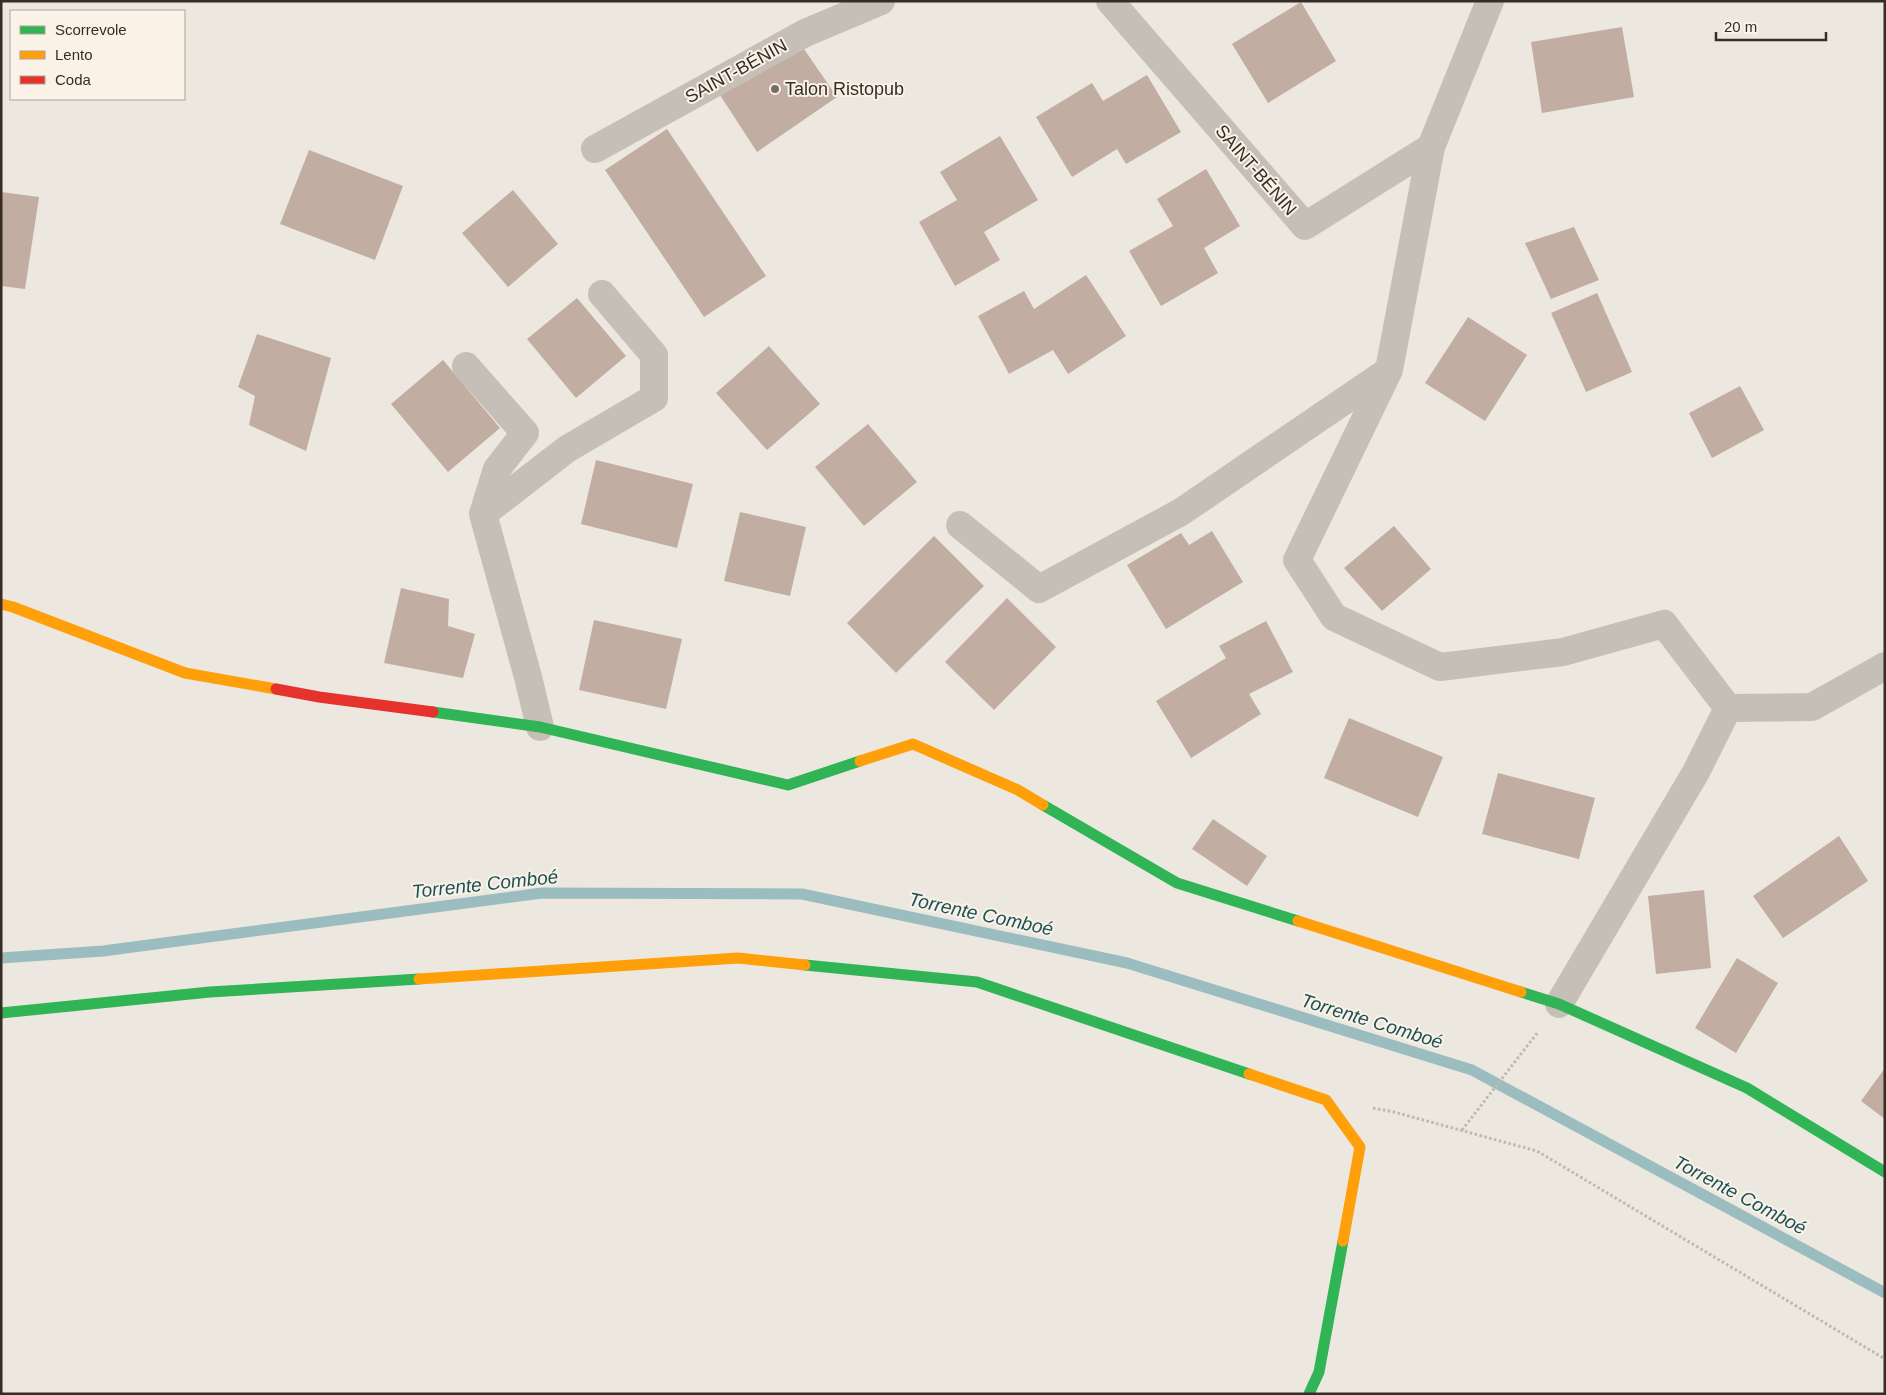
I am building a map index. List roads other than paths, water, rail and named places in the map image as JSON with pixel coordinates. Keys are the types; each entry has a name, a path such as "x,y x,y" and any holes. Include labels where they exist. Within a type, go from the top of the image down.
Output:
{"street":[{"name":"SAINT-BÉNIN","path":"595,150 805,33 881,1"},
{"name":"SAINT-BÉNIN","path":"1110,1 1305,226 1431,148"},
{"path":"1490,1 1431,148 1389,370 1296,560 1334,617 1440,667 1563,652 1664,624 1728,708"},
{"path":"483,514 567,449 654,398 654,355 602,294"},
{"path":"466,366 525,433 497,469 483,514 528,676 540,727"},
{"path":"960,525 1039,589 1182,512 1389,370"},
{"path":"1,604 13,606 185,673 319,696 540,727 674,760 788,784 913,744 1018,790 1178,883 1559,1004 1747,1088 1885,1172"},
{"path":"1728,708 1812,707 1885,666"},
{"path":"1559,1004 1696,772 1728,708"},
{"path":"1,1013 210,992 738,958 976,982 1326,1100 1360,1147 1319,1372 1309,1394"}],"waterway":[{"name":"Torrente Comboé","path":"1,958 103,951 542,893 802,894 1127,963 1472,1070 1885,1293"}],"place":[{"name":"Talon Ristopub","path":"775,89"}]}
